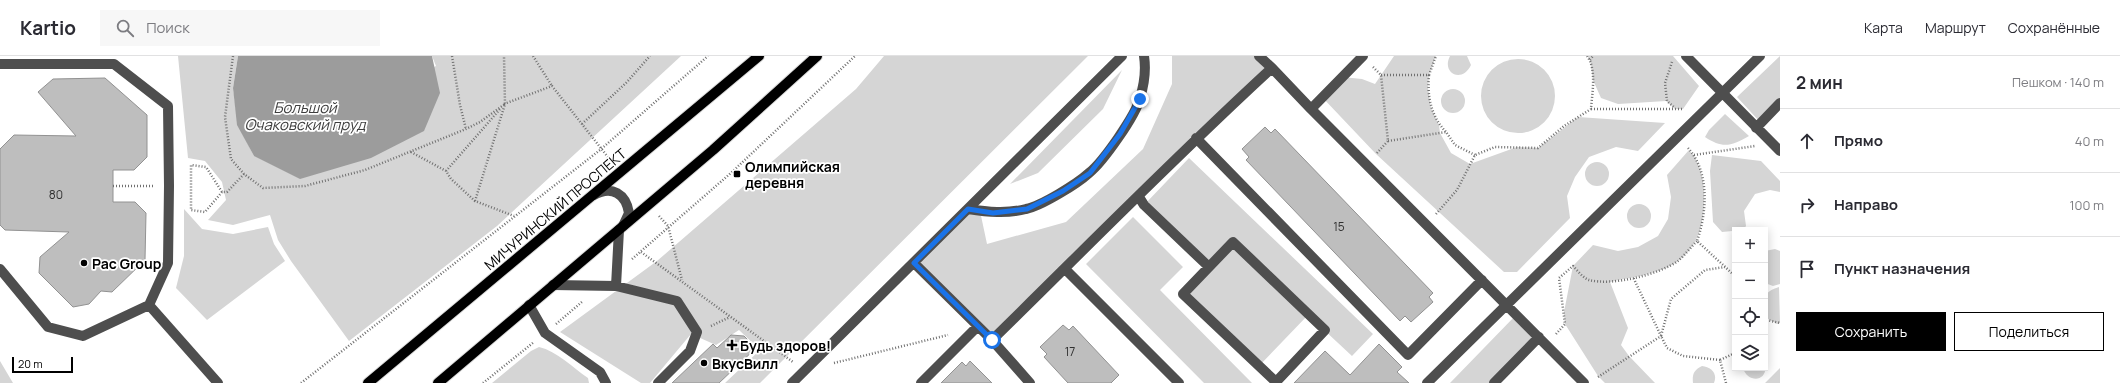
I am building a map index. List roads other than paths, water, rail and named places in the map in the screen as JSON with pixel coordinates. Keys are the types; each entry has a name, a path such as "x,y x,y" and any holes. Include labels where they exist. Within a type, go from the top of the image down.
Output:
{"main road":[{"name":"МИЧУРИНСКИЙ ПРОСПЕКТ","path":"368,383 759,56"},
{"path":"438,383 713,150 817,56"}],"street":[{"path":"792,383 1122,56"},
{"path":"968,209 993,213 1027,209 1063,191 1090,173 1120,134 1140,99 1145,65 1144,56"},
{"path":"1258,56 1272,68 1542,341 1589,381"},
{"path":"1311,109 1363,56"},
{"path":"1686,56 1780,151"},
{"path":"1694,64 1702,56"},
{"path":"1431,382 1507,305 1760,56"},
{"path":"0,64 114,64 168,106 169,186 168,263 149,305 83,336 48,327 0,269"},
{"path":"992,340 1139,197 1196,138 1272,68"},
{"path":"1756,128 1780,104"},
{"path":"1196,138 1408,355 1482,280"},
{"path":"594,195 601,191 610,190 618,192 624,197 628,205 629,213 627,221 620,228 616,286"},
{"path":"1139,197 1144,205 1209,267"},
{"path":"1233,242 1325,330 1276,382 1183,294 1209,267 1233,242"},
{"path":"914,263 977,327 992,340 1030,383"},
{"path":"1065,269 1179,383"},
{"path":"553,285 616,286 677,301 697,332 690,351 658,383"},
{"path":"149,305 218,383"},
{"path":"529,305 545,334 600,372 606,383"},
{"path":"921,383 977,327"},
{"path":"1494,383 1542,341"}],"water":[{"name":"Большой Очаковский пруд","path":"238,56 432,56 440,93 424,131 371,158 300,179 254,156 237,125 233,88"}],"place":[{"name":"Олимпийская деревня","path":"737,174"},
{"name":"Pac Group","path":"84,263"},
{"name":"Будь здоров!","path":"732,345"},
{"name":"ВкусВилл","path":"704,363"}]}
